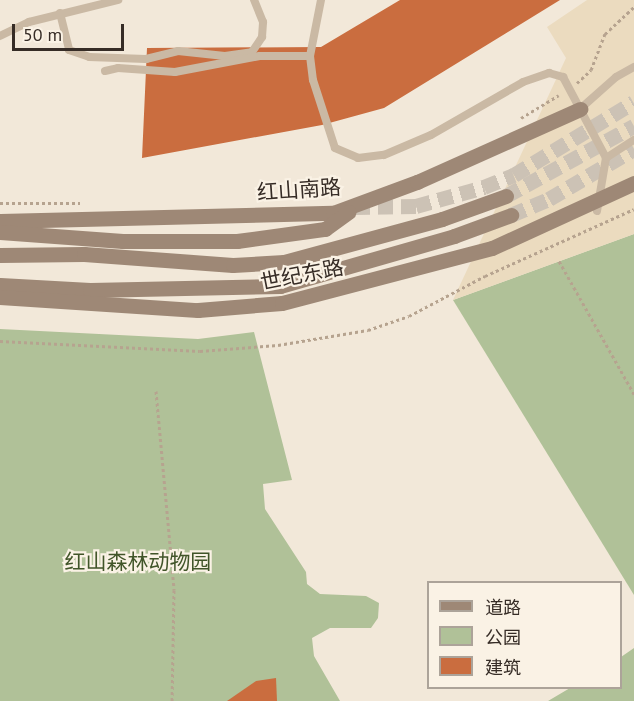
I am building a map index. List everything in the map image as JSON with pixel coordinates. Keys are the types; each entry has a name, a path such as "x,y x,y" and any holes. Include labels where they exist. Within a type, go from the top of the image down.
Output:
{"main road":[{"name":"红山南路","path":"0,221 333,213 355,207 580,109"},
{"name":"世纪东路","path":"0,297 198,310 282,303 364,284 492,248 597,206 634,183"},
{"path":"0,255 84,254 233,265 284,262 442,219 506,196"},
{"name":"世纪东路","path":"0,232 134,241 237,241 325,228 355,207"},
{"path":"0,285 90,290 280,286 454,237 511,215"}],"lane":[{"path":"0,36 60,13 118,0"},
{"path":"60,13 69,50 90,57 146,59 178,51 225,56 252,52 262,38 263,22 254,0"},
{"path":"321,0 310,56 313,80 335,148 358,158 384,156 430,135 522,82 549,73 563,77 606,158 597,206"},
{"path":"105,71 118,68 175,72 260,56 310,56"},
{"path":"580,109 616,77 634,67"},
{"path":"606,158 634,140"}],"path":[{"path":"0,341 200,351 278,345 368,330 410,316 485,276 634,209"},
{"path":"559,261 634,394"},
{"path":"156,392 174,590 172,701"}],"green space":[{"path":"634,234 634,595 453,300"},
{"name":"红山森林动物园","path":"0,329 198,339 254,332 292,480 263,484 265,509 306,572 307,584 320,594 366,596 379,603 378,618 371,628 330,628 312,638 314,656 340,701 0,701"},
{"path":"634,648 634,701 548,701 568,689 622,689 622,656"}],"shaded area":[{"path":"587,0 634,0 634,234 453,300 566,58 547,27"}],"building":[{"path":"400,0 560,0 384,108 322,125 142,158 147,48 321,47"},
{"path":"276,678 277,701 227,701 256,681"}],"tunnel":[{"path":"355,207 416,206 484,187 514,175 634,102"},
{"path":"506,196 634,126"},
{"path":"511,215 549,199 634,149"}]}
